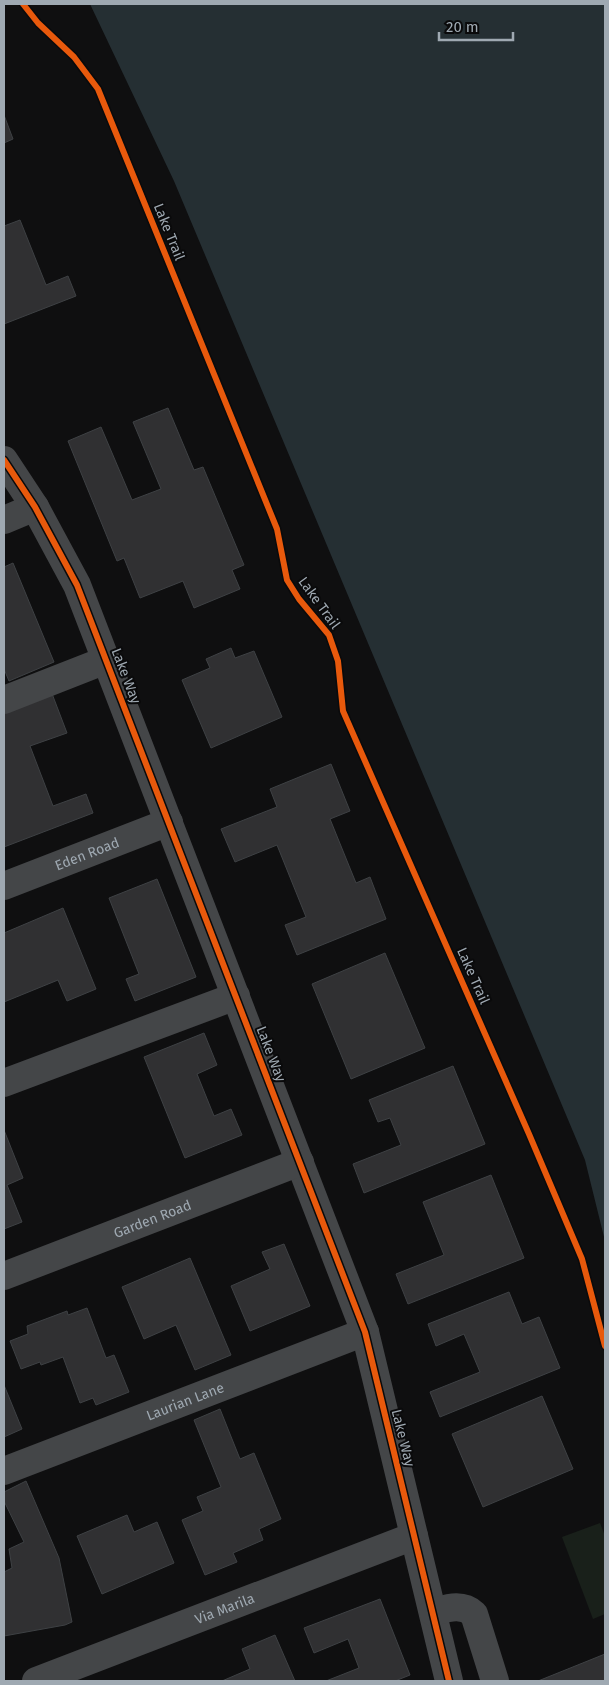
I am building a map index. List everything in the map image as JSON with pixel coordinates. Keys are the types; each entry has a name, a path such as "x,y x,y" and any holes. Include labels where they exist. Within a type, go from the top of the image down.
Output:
{"street":[{"name":"Lake Way","path":"4,460 36,507 77,585 365,1332 449,1681"},
{"path":"4,520 36,507"},
{"path":"4,700 106,660"},
{"name":"Eden Road","path":"4,886 169,822"},
{"path":"4,1083 236,996"},
{"name":"Garden Road","path":"4,1276 300,1162"},
{"name":"Laurian Lane","path":"4,1471 365,1332"},
{"name":"Via Marila","path":"36,1681 414,1536"},
{"path":"433,1612 452,1607 467,1608 474,1614 495,1681"}],"shaded area":[{"path":"90,4 605,4 605,1241 585,1160 174,181"},
{"path":"600,1523 605,1536 605,1614 593,1619 562,1537"}],"building":[{"path":"4,115 13,139 4,143"},
{"path":"20,220 46,285 68,276 76,296 4,324 4,226"},
{"path":"168,408 194,470 203,467 244,565 232,570 240,589 194,608 183,581 140,598 124,558 117,561 68,441 101,427 132,500 161,489 133,422"},
{"path":"13,563 54,662 9,681 4,669 4,567"},
{"path":"231,648 235,658 254,651 282,717 211,748 182,680 210,668 206,659"},
{"path":"51,691 67,733 30,746 53,806 86,794 93,813 4,847 4,709"},
{"path":"331,764 350,811 330,819 356,883 370,877 386,919 297,955 285,925 306,917 277,845 235,862 221,829 277,807 270,789"},
{"path":"157,879 196,977 135,1001 126,979 139,974 109,898"},
{"path":"63,908 96,989 67,1001 58,980 4,1002 4,933"},
{"path":"385,953 425,1048 351,1079 312,984"},
{"path":"204,1033 217,1065 197,1074 214,1116 231,1109 242,1135 185,1158 144,1057"},
{"path":"453,1066 485,1144 364,1193 353,1164 401,1145 390,1118 378,1122 369,1100"},
{"path":"4,1130 23,1178 7,1185 22,1222 4,1229"},
{"path":"491,1175 524,1258 408,1304 396,1274 444,1255 423,1202"},
{"path":"284,1244 310,1306 250,1331 231,1286 270,1269 262,1252"},
{"path":"190,1258 231,1355 195,1370 176,1325 144,1339 122,1287"},
{"path":"509,1292 522,1324 539,1317 560,1368 440,1417 430,1392 480,1372 464,1334 436,1346 428,1324"},
{"path":"87,1308 106,1358 114,1355 129,1392 96,1405 93,1398 80,1403 63,1357 41,1365 40,1362 21,1369 10,1341 28,1334 27,1326 67,1311 68,1315"},
{"path":"4,1385 22,1429 4,1437"},
{"path":"542,1396 573,1469 483,1507 452,1434"},
{"path":"220,1409 240,1459 254,1453 281,1519 259,1529 263,1540 233,1553 237,1562 205,1575 182,1520 203,1511 197,1497 221,1487 194,1420"},
{"path":"26,1481 59,1558 72,1622 65,1625 4,1636 4,1572 12,1568 9,1549 24,1542 4,1501 4,1492"},
{"path":"127,1515 134,1532 157,1522 174,1563 102,1594 77,1536"},
{"path":"380,1599 410,1675 395,1681 326,1681 359,1668 348,1639 314,1653 304,1628"},
{"path":"275,1635 295,1681 222,1681 250,1669 242,1649"},
{"path":"605,1654 605,1681 538,1681"}],"cycle path":[{"name":"Lake Trail","path":"23,4 38,23 74,57 98,89 277,529 287,580 299,599 329,635 338,661 343,711 582,1259 605,1346"},
{"path":"4,460 35,507 77,585 365,1332 449,1681"}]}
